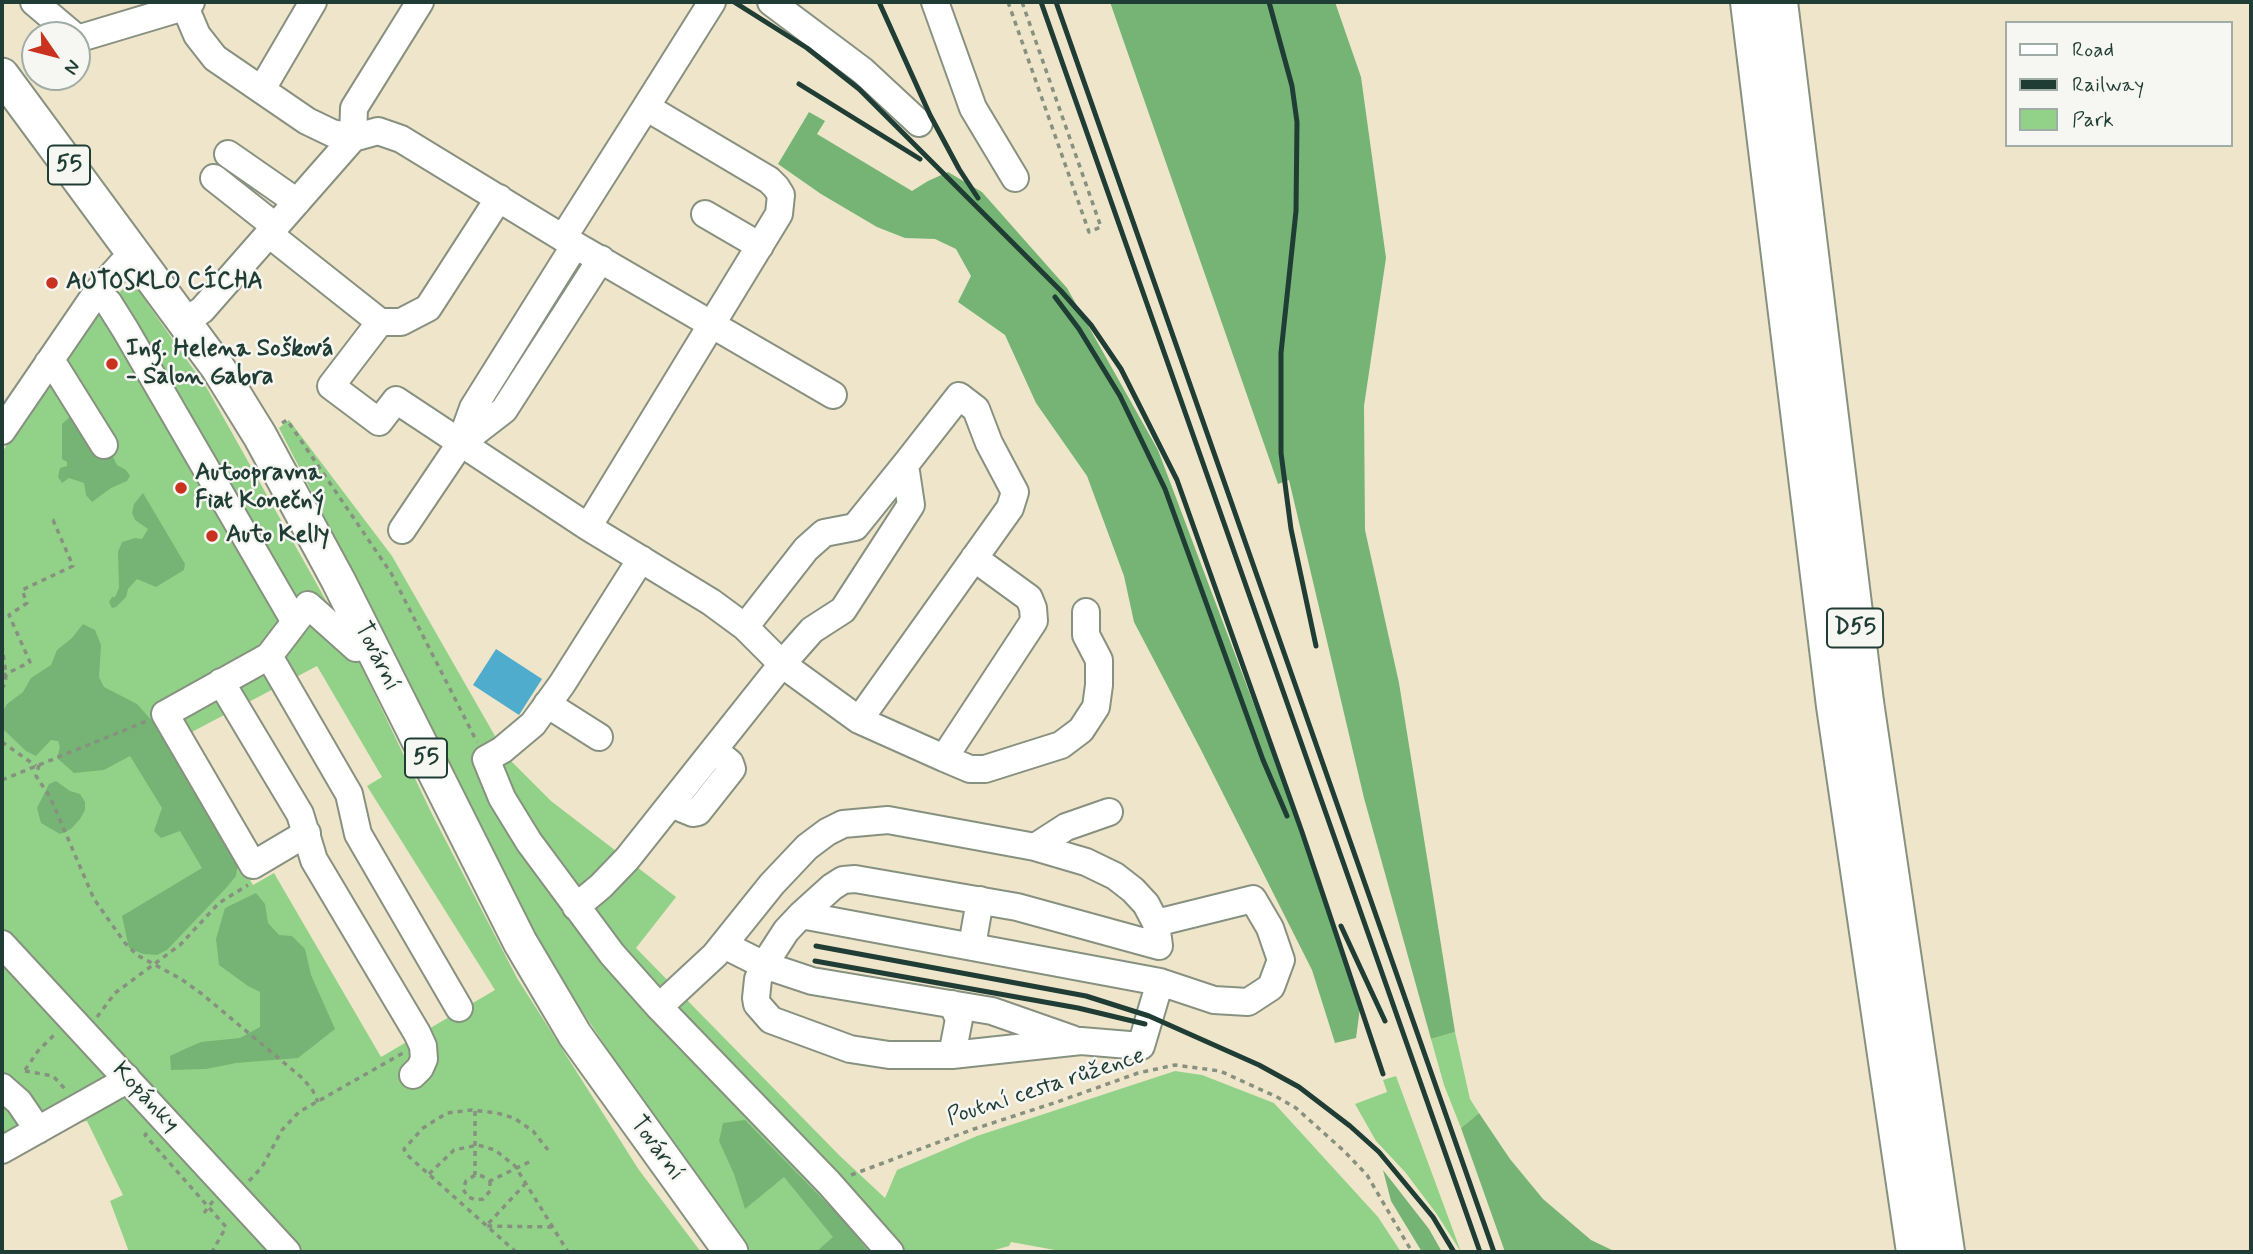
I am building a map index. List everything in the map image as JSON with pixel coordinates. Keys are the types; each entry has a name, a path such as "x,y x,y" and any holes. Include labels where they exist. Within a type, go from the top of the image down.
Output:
{"highway":[{"name":"D55","path":"1750,2 1836,706 1916,1252"},
{"name":"D55","path":"1778,2 1864,702 1945,1252"}],"main road":[{"name":"Tovární","path":"2,75 218,368 260,436 338,580 520,942 575,1035 731,1252"}],"street":[{"path":"34,2 56,21"},
{"path":"261,89 313,2"},
{"path":"352,138 355,108 420,2"},
{"path":"402,530 460,444 472,408 646,107 712,2"},
{"path":"771,2 863,71 919,123"},
{"path":"935,2 973,108 1015,178"},
{"path":"91,34 186,3 197,35 215,58 307,121 332,133 352,138"},
{"path":"588,527 760,246 779,214 781,205 781,195 776,187 646,107"},
{"path":"185,321 202,310 352,138 368,132 386,132 833,395"},
{"path":"228,154 297,202"},
{"path":"214,178 380,322 401,322 428,308 499,198"},
{"path":"705,214 760,246"},
{"path":"2,431 97,292 122,264 136,254"},
{"path":"460,444 505,410 601,259"},
{"path":"97,292 108,302 125,329 295,622"},
{"path":"380,322 331,386 379,422 396,400 588,527 711,602 745,627 782,664 859,720 970,769 985,769 1061,745 1081,730 1096,707 1099,685 1099,660 1086,635 1086,612"},
{"path":"48,363 56,368 104,445"},
{"path":"745,627 806,549 824,533 855,527 959,396 976,409 989,443 1015,492 1010,508 859,720"},
{"path":"576,907 627,859 812,630 843,610 911,505 905,465"},
{"path":"944,758 1034,621 1033,608 1028,598 974,558"},
{"path":"641,559 533,724 502,750 486,759 502,798 529,842 612,954 659,1007 829,1183 890,1252"},
{"path":"307,833 253,865 165,714 269,656 308,605 356,648 338,580"},
{"path":"269,656 349,794 358,834 459,1008"},
{"path":"220,682 300,814 314,860 418,1033 424,1059 420,1068 412,1075"},
{"path":"547,704 599,737"},
{"path":"1035,847 1066,827 1109,812"},
{"path":"659,1007 724,945 789,864 817,839 843,824 888,820 1035,847 1086,862 1115,876 1146,904 1156,923 1159,946 1017,907 855,879 843,880 832,887 786,931 764,965 756,991 757,1004 764,1014 779,1024 850,1049 889,1055 952,1055 1077,1041 1141,1046 1160,982"},
{"path":"801,915 1160,982 1214,1000 1248,1002 1271,987 1281,960 1270,928 1253,898 1156,923"},
{"path":"972,946 979,900"},
{"path":"1128,976 1135,939"},
{"name":"Kopánky","path":"2,944 126,1077 276,1249"},
{"path":"724,945 764,965 812,981 992,1011 1077,1041"},
{"path":"952,1055 960,1019 953,1004"},
{"path":"2,1150 116,1086 126,1077"},
{"path":"11,1083 19,1102 38,1130"}],"path":[{"path":"1008,2 1089,232 1101,227 1021,2"},
{"path":"1046,110 1058,105"},
{"path":"281,423 287,420 391,573 486,759"},
{"path":"4,676 30,662 9,615 27,603 22,590 73,566 53,520 50,520"},
{"path":"2,645 5,684 2,688"},
{"path":"2,780 165,714"},
{"path":"2,742 38,765"},
{"path":"38,765 36,776 50,797 94,899 125,943 137,955 202,994 307,1083 318,1102"},
{"path":"94,1021 115,993 180,945 219,903 255,881"},
{"path":"11,1083 63,1025"},
{"path":"245,1185 262,1167 290,1121 413,1047"},
{"name":"Poutní cesta růžence","path":"829,1183 974,1129 1138,1073 1175,1065 1220,1071 1296,1108 1367,1175 1412,1252"},
{"path":"25,1070 54,1076 68,1091"},
{"path":"475,1111 475,1175"},
{"path":"516,1252 405,1154 404,1149 423,1128 447,1113 475,1111 497,1112 514,1118 533,1131 548,1150"},
{"path":"155,1126 145,1135 226,1227 212,1252"},
{"path":"429,1174 454,1150 478,1145 495,1150 515,1166 568,1252"},
{"path":"490,1181 530,1161"},
{"path":"475,1175 490,1181 490,1191 484,1199 468,1197 463,1189 466,1181 475,1175"},
{"path":"486,1226 526,1183"},
{"path":"486,1226 553,1227"}],"green space":[{"path":"1110,2 1335,2 1361,77 1386,258 1364,406 1365,530 1399,683 1455,1032 1431,1039 1364,798 1289,480 1278,484"},
{"path":"809,112 825,121 817,134 912,191 948,172 982,192 1067,288 1158,450 1302,832 1360,1008 1356,1038 1335,1043 1312,970 1134,622 1124,576 1087,476 1036,403 1005,335 958,302 971,276 956,249 935,239 905,238 877,227 821,194 778,164"},
{"path":"123,289 138,290 208,390 352,647 432,814 517,978 639,1170 701,1252 129,1252 110,1201 123,1195 87,1121 2,1134 2,452 98,312","holes":["317,666 382,777 367,786 495,990 381,1057 274,873 253,885 171,743"]},
{"path":"71,416 110,451 117,465 130,476 127,481 111,488 92,502 86,495 84,483 69,478 62,483 58,477 60,468 67,466 67,462 62,459 62,424"},
{"path":"289,420 392,556 507,757 551,801 676,897 636,948 840,1156 885,1198 897,1170 977,1136 1175,1071 1202,1075 1274,1103 1378,1217 1401,1252 1066,1252 1011,1242 1009,1246 987,1252 751,1252 641,1100 555,970 522,911 279,428"},
{"path":"143,493 185,564 184,570 156,587 137,579 128,589 126,597 112,608 109,602 119,588 118,552 122,542 142,539 148,529 135,520 132,513 134,504"},
{"path":"83,624 95,630 101,645 99,677 104,687 137,704 162,732 238,863 236,876 226,888 167,950 157,955 143,954 129,948 122,916 202,868 180,831 161,838 154,831 162,808 130,756 104,770 74,773 57,758 60,747 58,741 51,740 36,756 26,751 2,728 2,713 7,704 23,692 31,678 51,665 57,650 72,638"},
{"path":"56,781 70,791 80,794 85,802 85,810 80,819 71,829 60,834 41,823 37,808 49,784"},
{"path":"256,893 265,904 268,923 279,935 292,936 305,949 311,975 335,1029 298,1058 236,1063 206,1069 171,1070 170,1056 201,1042 240,1038 260,1027 260,992 219,965 216,939 225,908"},
{"path":"1455,1032 1470,1099 1479,1113 1461,1128 1444,1085 1431,1039"},
{"path":"1396,1076 1461,1252 1405,1172 1376,1141 1355,1104 1387,1092 1383,1080"},
{"path":"1479,1113 1510,1159 1543,1199 1591,1240 1616,1252 1505,1252 1461,1128"},
{"path":"745,1120 846,1223 869,1252 816,1252 833,1237 784,1177 745,1209 734,1174 719,1141 723,1123"},
{"path":"1383,1170 1429,1229 1442,1252 1422,1252 1391,1201"}],"water":[{"path":"496,649 542,679 519,715 473,685"}],"railway":[{"path":"734,2 807,48 859,89 1061,291 1091,325 1121,369 1177,480 1302,832 1383,1074"},
{"path":"879,2 930,115 978,198"},
{"path":"1041,2 1480,1252"},
{"path":"1056,2 1494,1252"},
{"path":"1269,2 1292,86 1297,122 1296,211 1281,353 1281,453 1291,529 1316,646"},
{"path":"799,84 920,159"},
{"path":"1055,297 1079,329 1120,396 1165,489 1263,760 1287,816"},
{"path":"1341,926 1385,1021"},
{"path":"816,946 1086,996 1149,1016 1259,1065 1299,1087 1379,1152 1433,1217 1454,1252"},
{"path":"815,961 1078,1008 1145,1024"}],"place":[{"name":"AUTOSKLO CÍCHA","path":"52,283"},
{"name":"Ing. Helena Sošková - Salon Gabra","path":"112,364"},
{"name":"Autoopravna Fiat Konečný","path":"181,488"},
{"name":"Auto Kelly","path":"212,536"}]}
